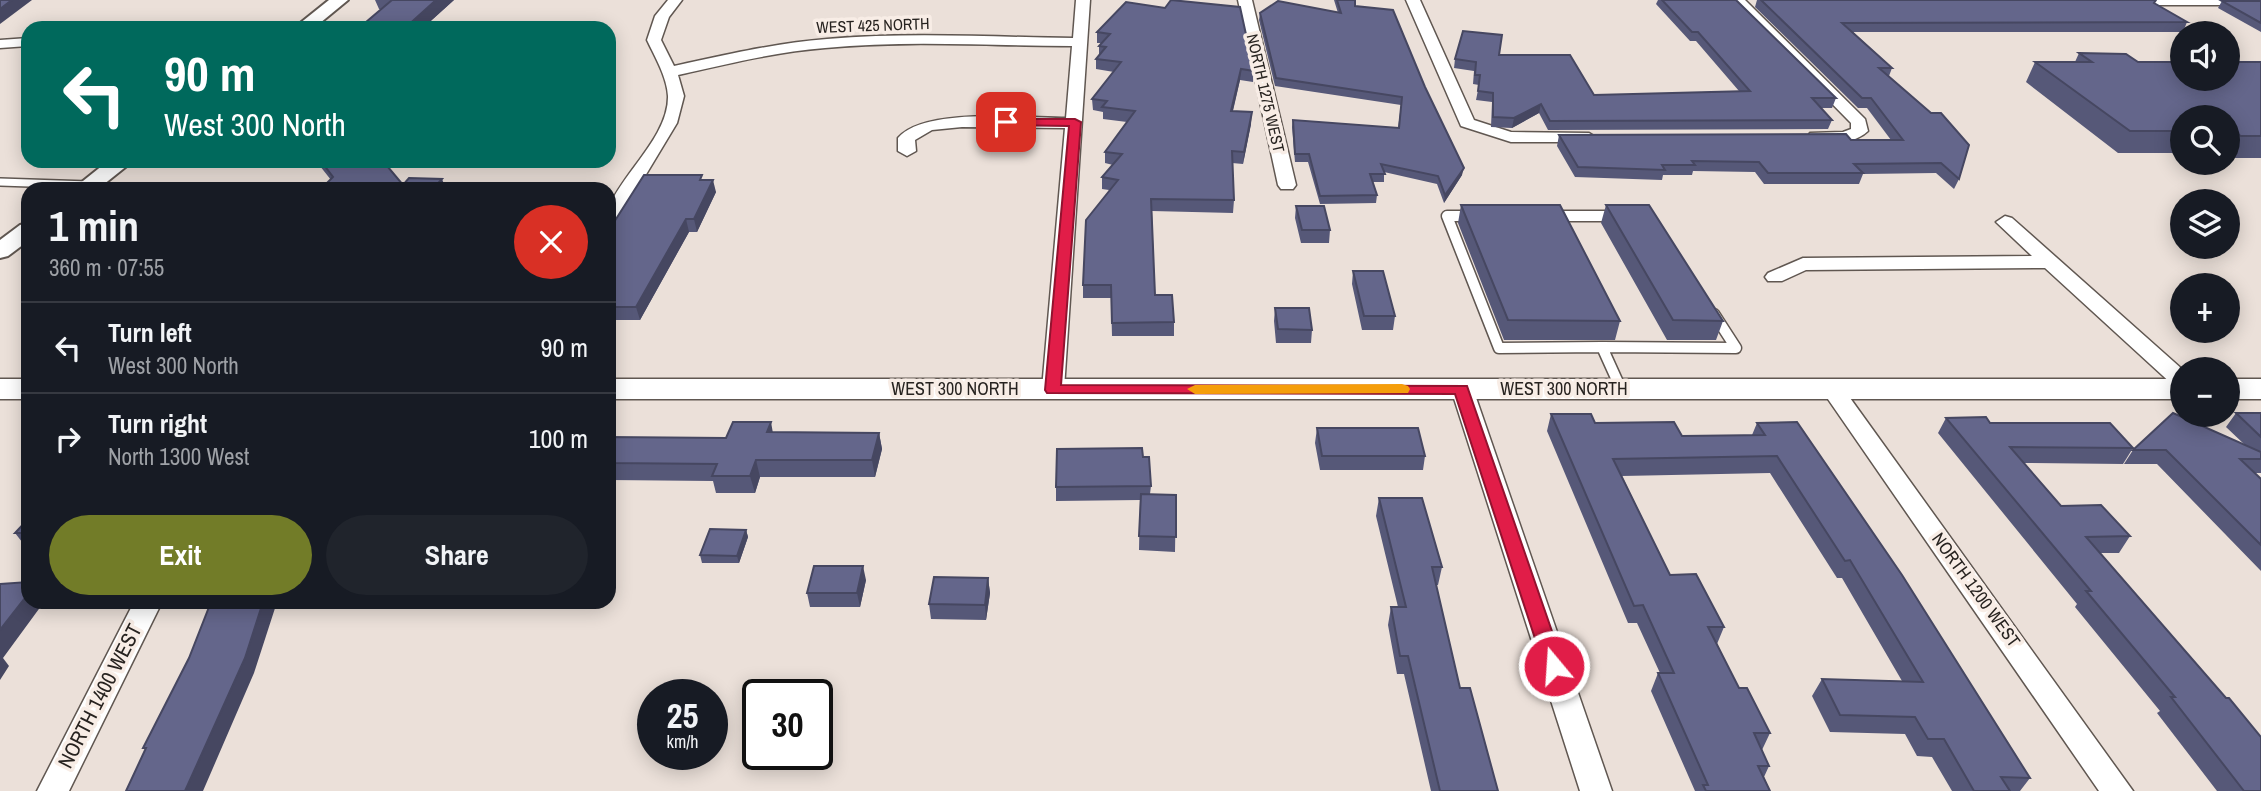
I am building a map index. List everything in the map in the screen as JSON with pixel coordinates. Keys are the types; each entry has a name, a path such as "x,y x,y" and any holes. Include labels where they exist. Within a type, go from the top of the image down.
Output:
{"main road":[{"path":"0,389 21,389"},
{"name":"WEST 300 NORTH","path":"616,389 2170,390"},
{"path":"2240,390 2261,390"}],"street":[{"path":"312,21 340,0"},
{"path":"616,209 670,123 676,98 669,72 654,40 662,16 675,0"},
{"path":"1053,390 1083,0"},
{"name":"NORTH 1275 WEST","path":"1245,0 1287,185"},
{"path":"1413,0 1467,123 1485,133 1522,138 1602,138"},
{"path":"1724,0 1764,0"},
{"path":"1737,0 1859,122 1860,131 1845,137 1805,137"},
{"path":"2109,1 2261,1"},
{"name":"WEST 425 NORTH","path":"669,72 787,48 864,40 1080,42"},
{"path":"0,44 21,42"},
{"path":"906,151 906,138 928,125 962,122 1075,122"},
{"path":"94,182 113,168"},
{"path":"2005,222 2170,370"},
{"path":"0,251 21,235"},
{"path":"1775,277 1803,264 2050,262"},
{"path":"1462,389 1596,791"},
{"name":"NORTH 1200 WEST","path":"1832,390 2118,791"},
{"name":"NORTH 1400 WEST","path":"52,791 144,609"}],"lane":[{"path":"0,182 21,183"},
{"path":"1488,216 1447,216 1499,348 1736,348 1707,304"},
{"path":"1542,216 1623,216"},
{"path":"1602,347 1621,390"}],"building":[{"path":"0,0 12,0 0,9"},
{"path":"392,0 436,0 413,21 367,21"},
{"path":"1171,0 1240,7 1254,71 1241,69 1231,111 1252,112 1244,152 1232,151 1234,200 1151,199 1155,295 1172,295 1174,322 1112,323 1111,285 1083,285 1086,220 1118,180 1102,177 1122,154 1105,152 1135,111 1102,107 1107,101 1092,99 1121,62 1096,59 1106,47 1099,46 1110,34 1097,32 1126,2 1165,8"},
{"path":"1337,0 1355,0 1355,6 1393,10 1425,87 1464,168 1445,195 1438,176 1381,164 1385,174 1370,174 1377,195 1320,196 1309,154 1295,154 1293,120 1399,128 1402,97 1276,78 1260,13 1278,1 1341,13"},
{"path":"1662,0 1736,0 1836,98 1812,98 1832,120 1550,121 1541,104 1514,118 1493,117 1493,93 1478,91 1480,75 1475,75 1476,62 1455,59 1463,31 1502,35 1499,55 1570,55 1594,95 1750,91 1698,32 1692,32"},
{"path":"1761,0 2156,0 2154,3 2185,21 1842,23 1892,68 1879,68 1931,113 1941,113 1969,145 1959,179 1941,163 1854,164 1863,173 1768,173 1759,162 1692,161 1695,165 1662,165 1665,170 1578,167 1559,135 1846,134 1851,140 1903,140 1871,98 1862,98"},
{"path":"2222,1 2261,1 2261,23"},
{"path":"2079,53 2126,54 2138,62 2170,62 2170,91 2240,91 2240,62 2261,62 2261,136 2240,135 2240,105 2170,105 2170,131 2130,131 2035,62 2092,62"},
{"path":"326,168 389,168 400,182 328,182 333,177"},
{"path":"644,175 702,175 700,180 713,180 694,219 686,219 636,307 616,307 616,219"},
{"path":"409,178 442,179 439,182 406,182"},
{"path":"1461,205 1560,205 1620,321 1508,320"},
{"path":"1606,205 1649,205 1723,321 1673,320"},
{"path":"1296,206 1324,206 1330,230 1302,230"},
{"path":"1353,271 1383,271 1395,316 1364,316"},
{"path":"1275,308 1309,308 1312,330 1278,329"},
{"path":"2240,413 2261,413 2261,437 2240,417"},
{"path":"1551,414 1591,414 1595,423 1674,422 1682,436 1765,435 1757,423 1797,422 1902,575 2030,778 2001,777 2010,791 1974,791 1944,739 1928,739 1915,717 1840,715 1822,679 1923,682 1850,560 1845,561 1777,456 1613,459 1670,575 1696,574 1724,627 1708,627 1739,688 1747,688 1770,733 1754,733 1769,766 1758,766 1770,791 1706,791 1703,785 1708,785 1658,673 1674,673 1643,605 1634,606"},
{"path":"2170,416 2170,427 2205,427 2261,452 2261,459 2240,459 2261,479 2261,545 2166,450 2133,450"},
{"path":"1986,417 1990,423 2110,423 2133,448 2010,447 2061,506 2101,505 2130,536 2086,537 2261,737 2261,791 2244,791 2171,697 2175,697 2086,591 2091,591 1946,418"},
{"path":"733,422 771,422 767,432 879,433 872,460 756,460 750,476 712,476 717,464 616,463 616,437 726,438"},
{"path":"1317,428 1418,428 1425,456 1322,456"},
{"path":"1142,448 1143,457 1149,457 1151,486 1056,487 1057,449"},
{"path":"1141,494 1176,495 1176,537 1139,536"},
{"path":"1379,498 1422,498 1442,567 1432,567 1460,688 1470,688 1498,791 1440,791 1408,656 1400,656 1391,607 1406,607"},
{"path":"710,529 746,530 737,556 700,555"},
{"path":"814,566 863,566 857,593 807,593"},
{"path":"934,577 988,578 985,605 929,604"},
{"path":"21,582 21,603 0,630 0,584"},
{"path":"208,609 261,609 245,658 185,791 126,791 146,748 143,748 189,658"}],"slow traffic":[{"path":"1195,389 1402,389"}],"route":[{"path":"1006,122 1075,122 1053,390 1462,389 1554,666"}]}
